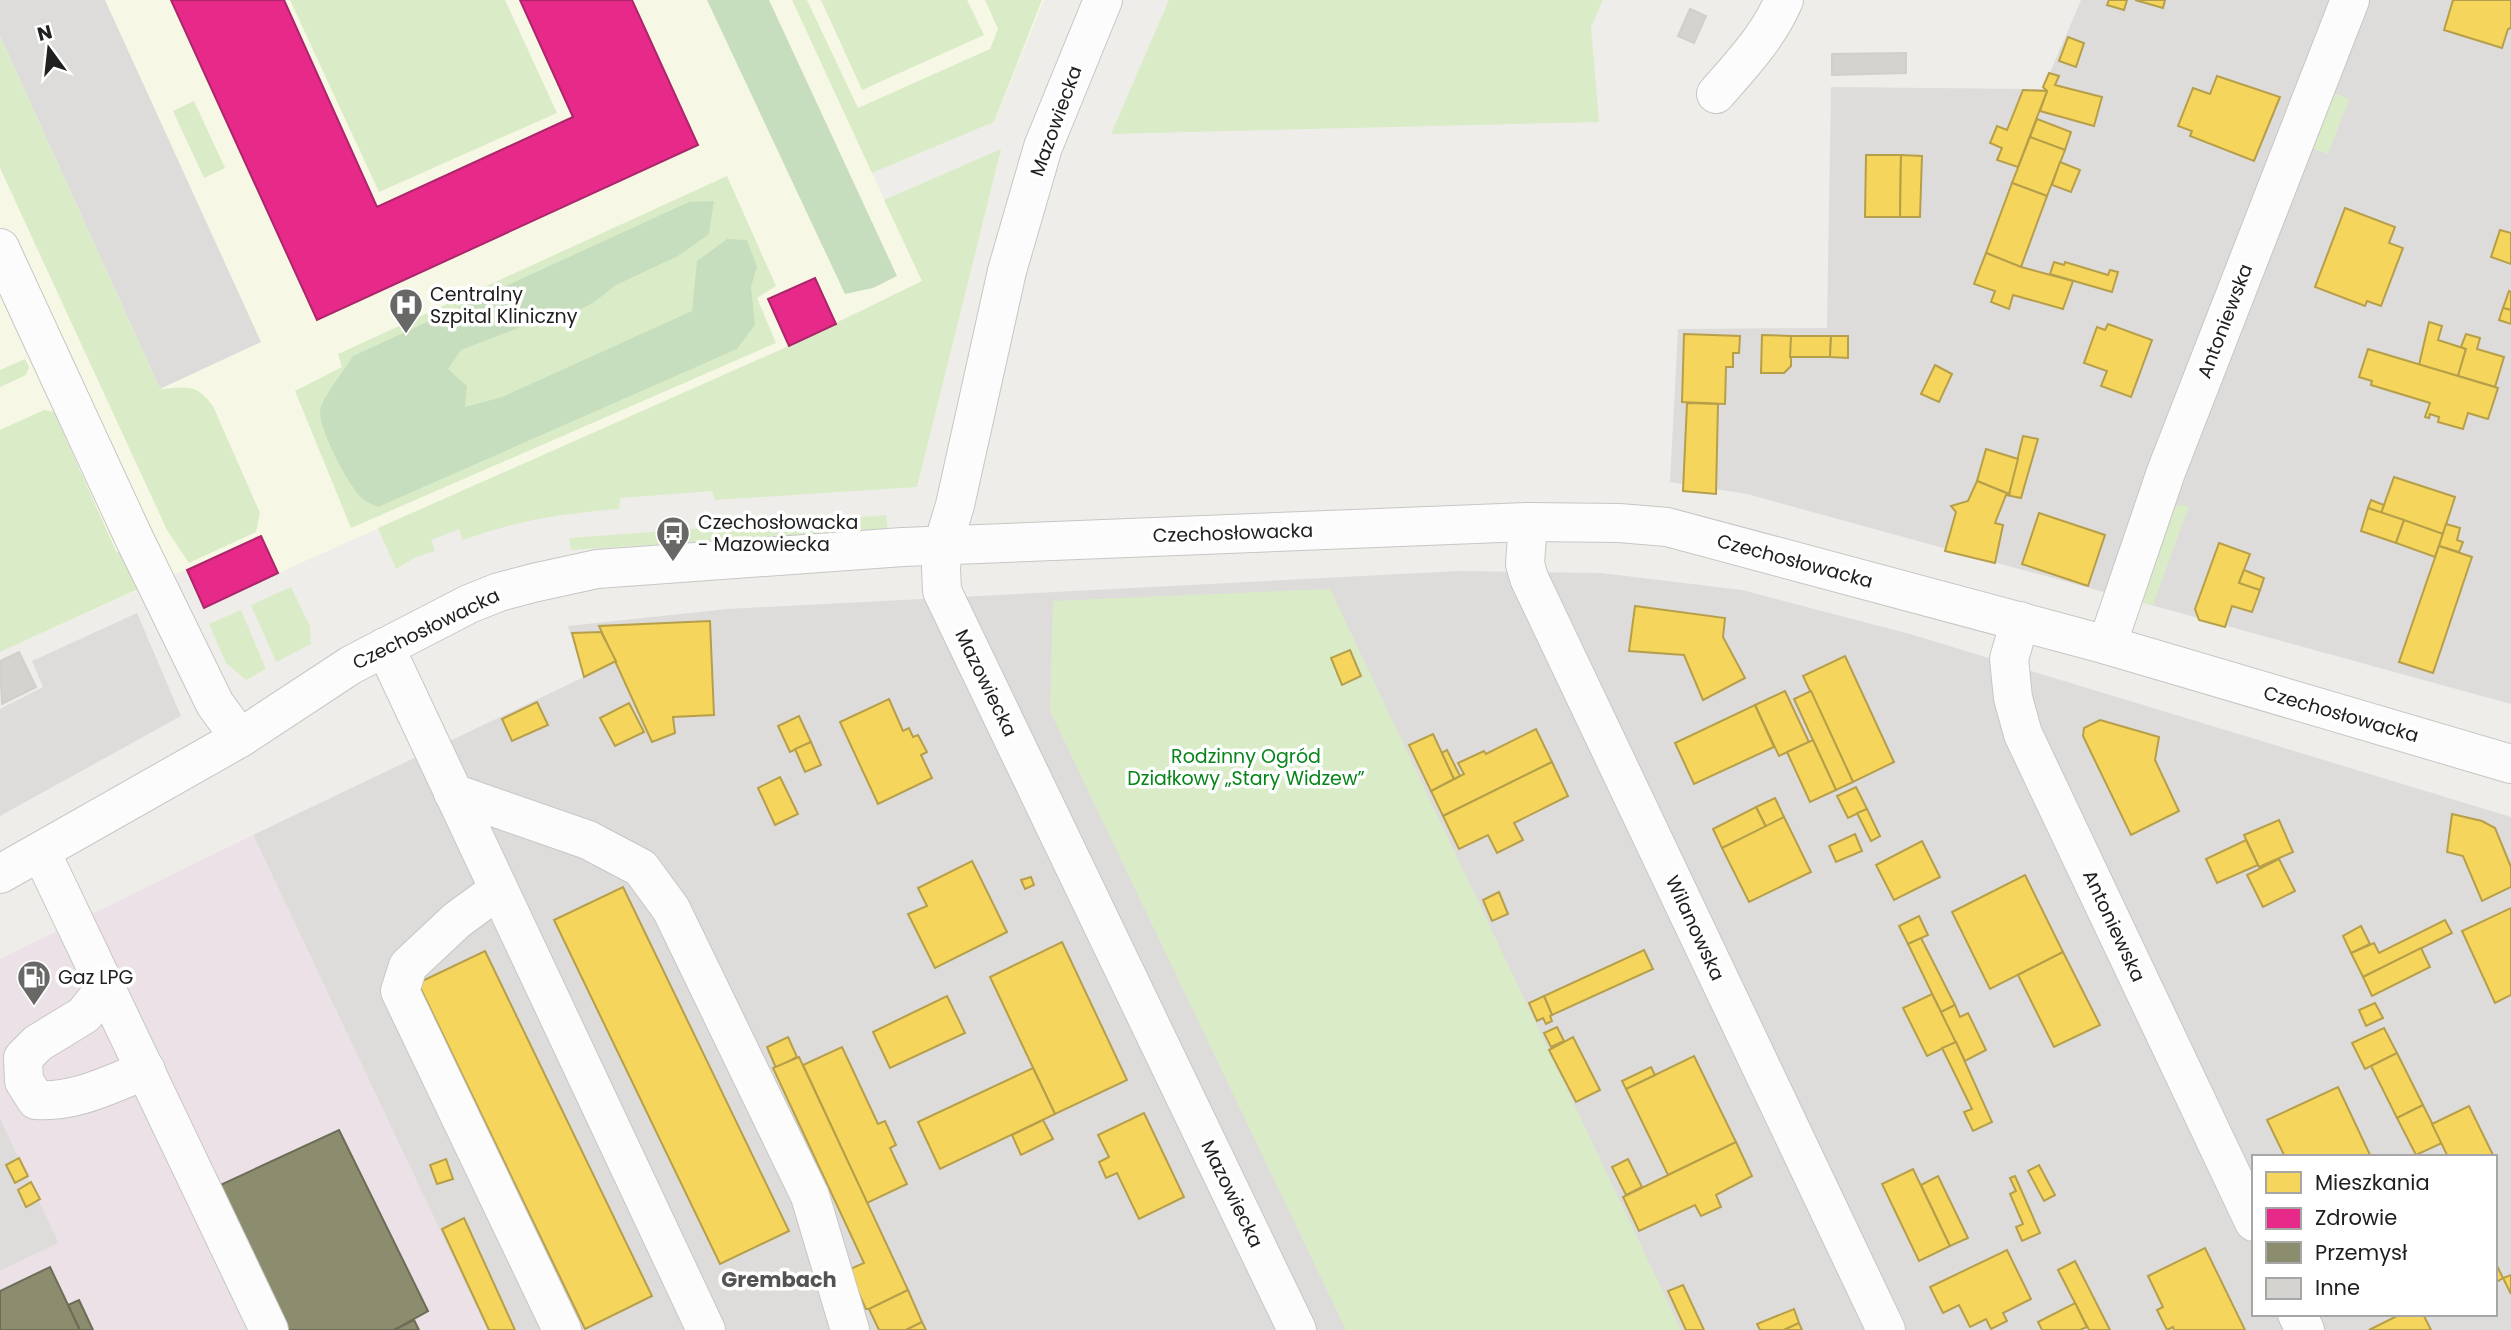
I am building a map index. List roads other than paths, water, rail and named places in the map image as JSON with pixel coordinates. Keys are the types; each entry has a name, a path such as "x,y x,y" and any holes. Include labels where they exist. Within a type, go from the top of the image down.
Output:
{"street":[{"name":"Mazowiecka","path":"1103,0 1043,147 1007,271 955,505 943,545 942,591 1297,1330"},
{"path":"1716,94 1750,56 1773,24 1784,0"},
{"name":"Antoniewska","path":"2107,645 2166,472 2350,0"},
{"path":"0,248 133,536 215,704 240,738"},
{"name":"Czechosłowacka","path":"0,874 240,738 351,665 499,592 597,569 943,545 1528,522 1619,523 1667,527 2107,645 2511,764"},
{"name":"Wilanowska","path":"1528,522 1525,564 1529,578 1886,1330"},
{"name":"Antoniewska","path":"2020,621 2009,659 2013,698 2023,734 2252,1218"},
{"path":"385,647 706,1330"},
{"path":"453,793 588,840 641,868 671,909 810,1196 850,1330"},
{"path":"41,852 269,1330"},
{"path":"498,890 457,920 408,966 400,991 562,1330"},
{"path":"105,988 84,1015 38,1043 23,1058 23,1080 36,1100 56,1102 80,1096 146,1070"}],"place":[{"name":"Centralny Szpital Kliniczny","path":"406,335"},
{"name":"Czechosłowacka - Mazowiecka","path":"673,563"},
{"name":"Gaz LPG","path":"34,1007"}],"district":[{"name":"Grembach","path":"779,1279"}],"park label":[{"name":"Rodzinny Ogród Działkowy „Stary Widzew”","path":"1246,767"}]}
